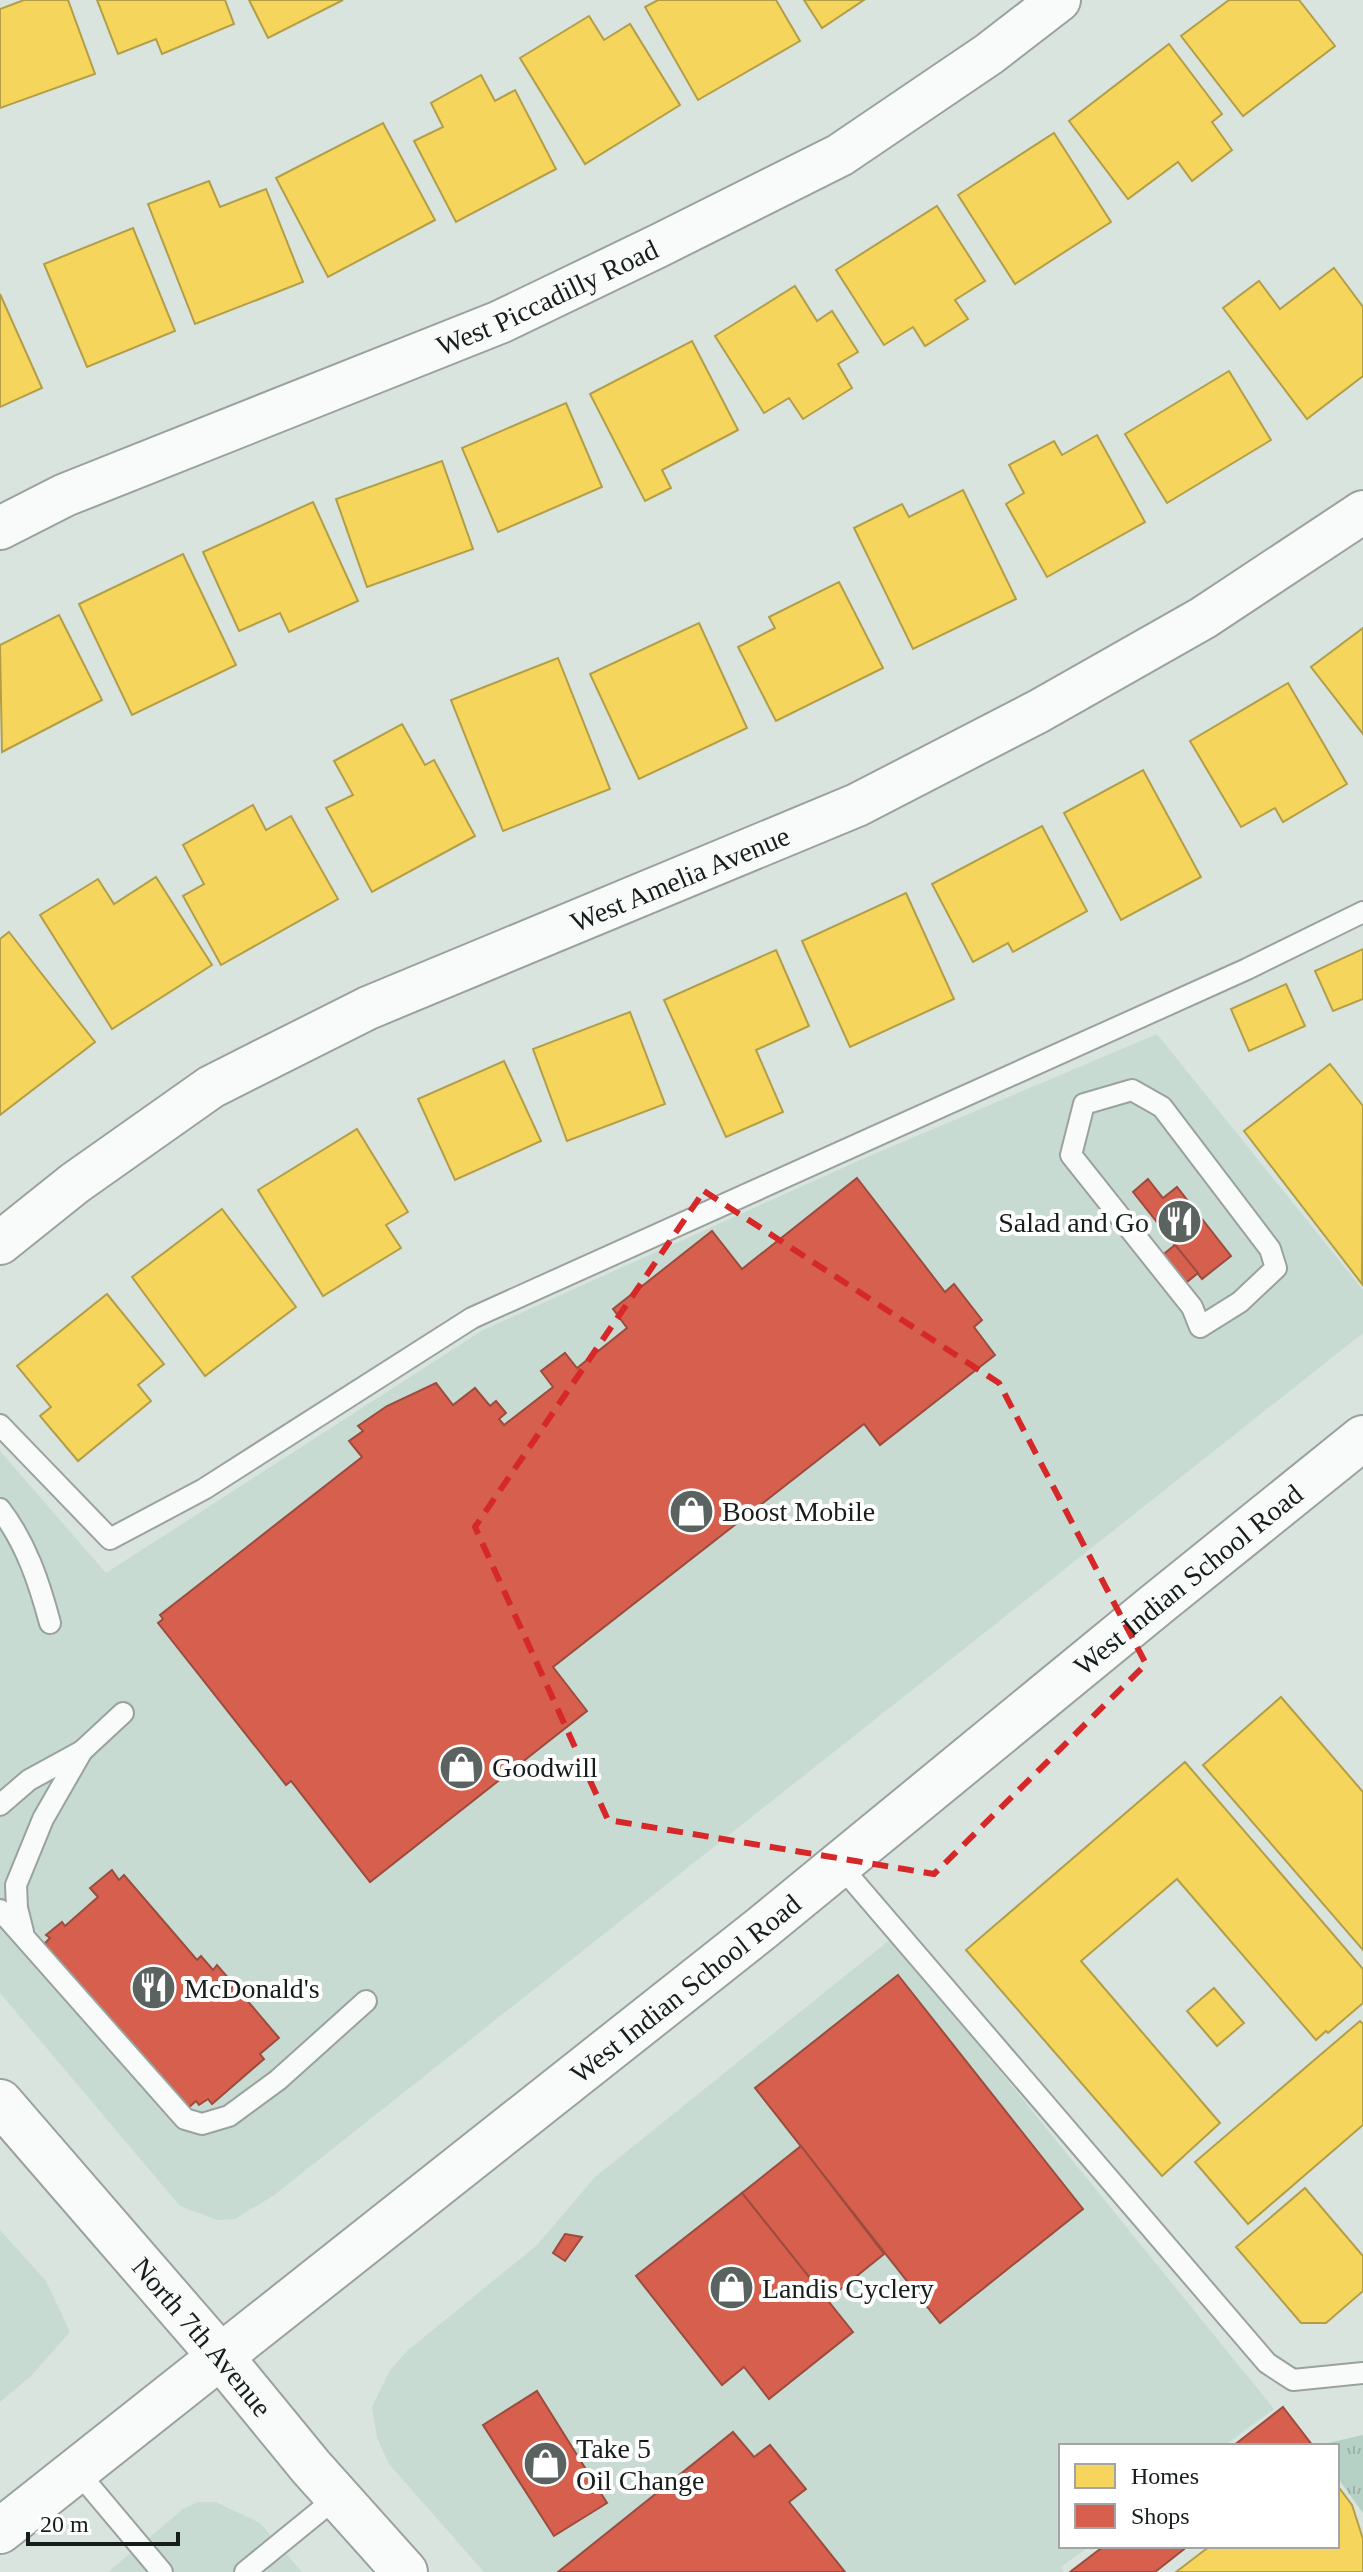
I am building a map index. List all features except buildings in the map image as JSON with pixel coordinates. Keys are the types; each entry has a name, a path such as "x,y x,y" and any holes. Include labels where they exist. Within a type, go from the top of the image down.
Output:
{"main road":[{"name":"West Indian School Road","path":"0,2531 762,1928 1363,1438"},
{"name":"North 7th Avenue","path":"0,2102 220,2356 337,2497 405,2572"}],"street":[{"name":"West Piccadilly Road","path":"0,528 65,495 500,322 686,232 840,155 989,54 1059,0"},
{"name":"West Amelia Avenue","path":"0,1243 75,1183 211,1087 368,1008 857,805 1039,711 1203,618 1363,512"}],"lane":[{"path":"0,1425 110,1539 204,1489 472,1318 1233,976 1363,912"},
{"path":"1132,1090 1162,1107 1270,1249 1276,1268 1240,1302 1200,1327 1192,1307 1071,1155 1084,1104 1132,1090"},
{"path":"0,1509 35,1571 50,1623"},
{"path":"0,1805 29,1780 82,1751 123,1713"},
{"path":"24,1936 17,1908 16,1885 43,1819 82,1751"},
{"path":"838,1863 1267,2363 1293,2380 1363,2373"},
{"path":"0,1910 185,2119 202,2124 229,2116 254,2098 366,2001"},
{"path":"77,2471 162,2572"},
{"path":"245,2572 337,2497"}],"highlighted area":[{"path":"704,1191 999,1383 1146,1664 934,1874 608,1820 475,1527"}],"shaded area":[{"path":"1157,1034 1363,1290 1363,1333 273,2196 235,2219 217,2220 180,2206 0,1993 0,1451 106,1573 483,1330 867,1157"},
{"path":"892,1938 1274,2409 1227,2444 1059,2444 1059,2548 1087,2548 1061,2567 1064,2572 484,2572 389,2464 377,2438 372,2407 390,2370 407,2351 537,2245 595,2177"},
{"path":"0,2230 46,2281 70,2332 31,2376 0,2402"},
{"path":"198,2502 216,2502 260,2523 302,2572 108,2572 183,2509"}],"green space":[{"path":"1363,2435 1363,2513 1339,2480 1339,2444 1324,2444"}],"place":[{"name":"Salad and Go","path":"1180,1222"},
{"name":"Boost Mobile","path":"691,1511"},
{"name":"Goodwill","path":"461,1767"},
{"name":"McDonald's","path":"153,1988"},
{"name":"Landis Cyclery","path":"731,2288"},
{"name":"Take 5 Oil Change","path":"545,2464"}]}
